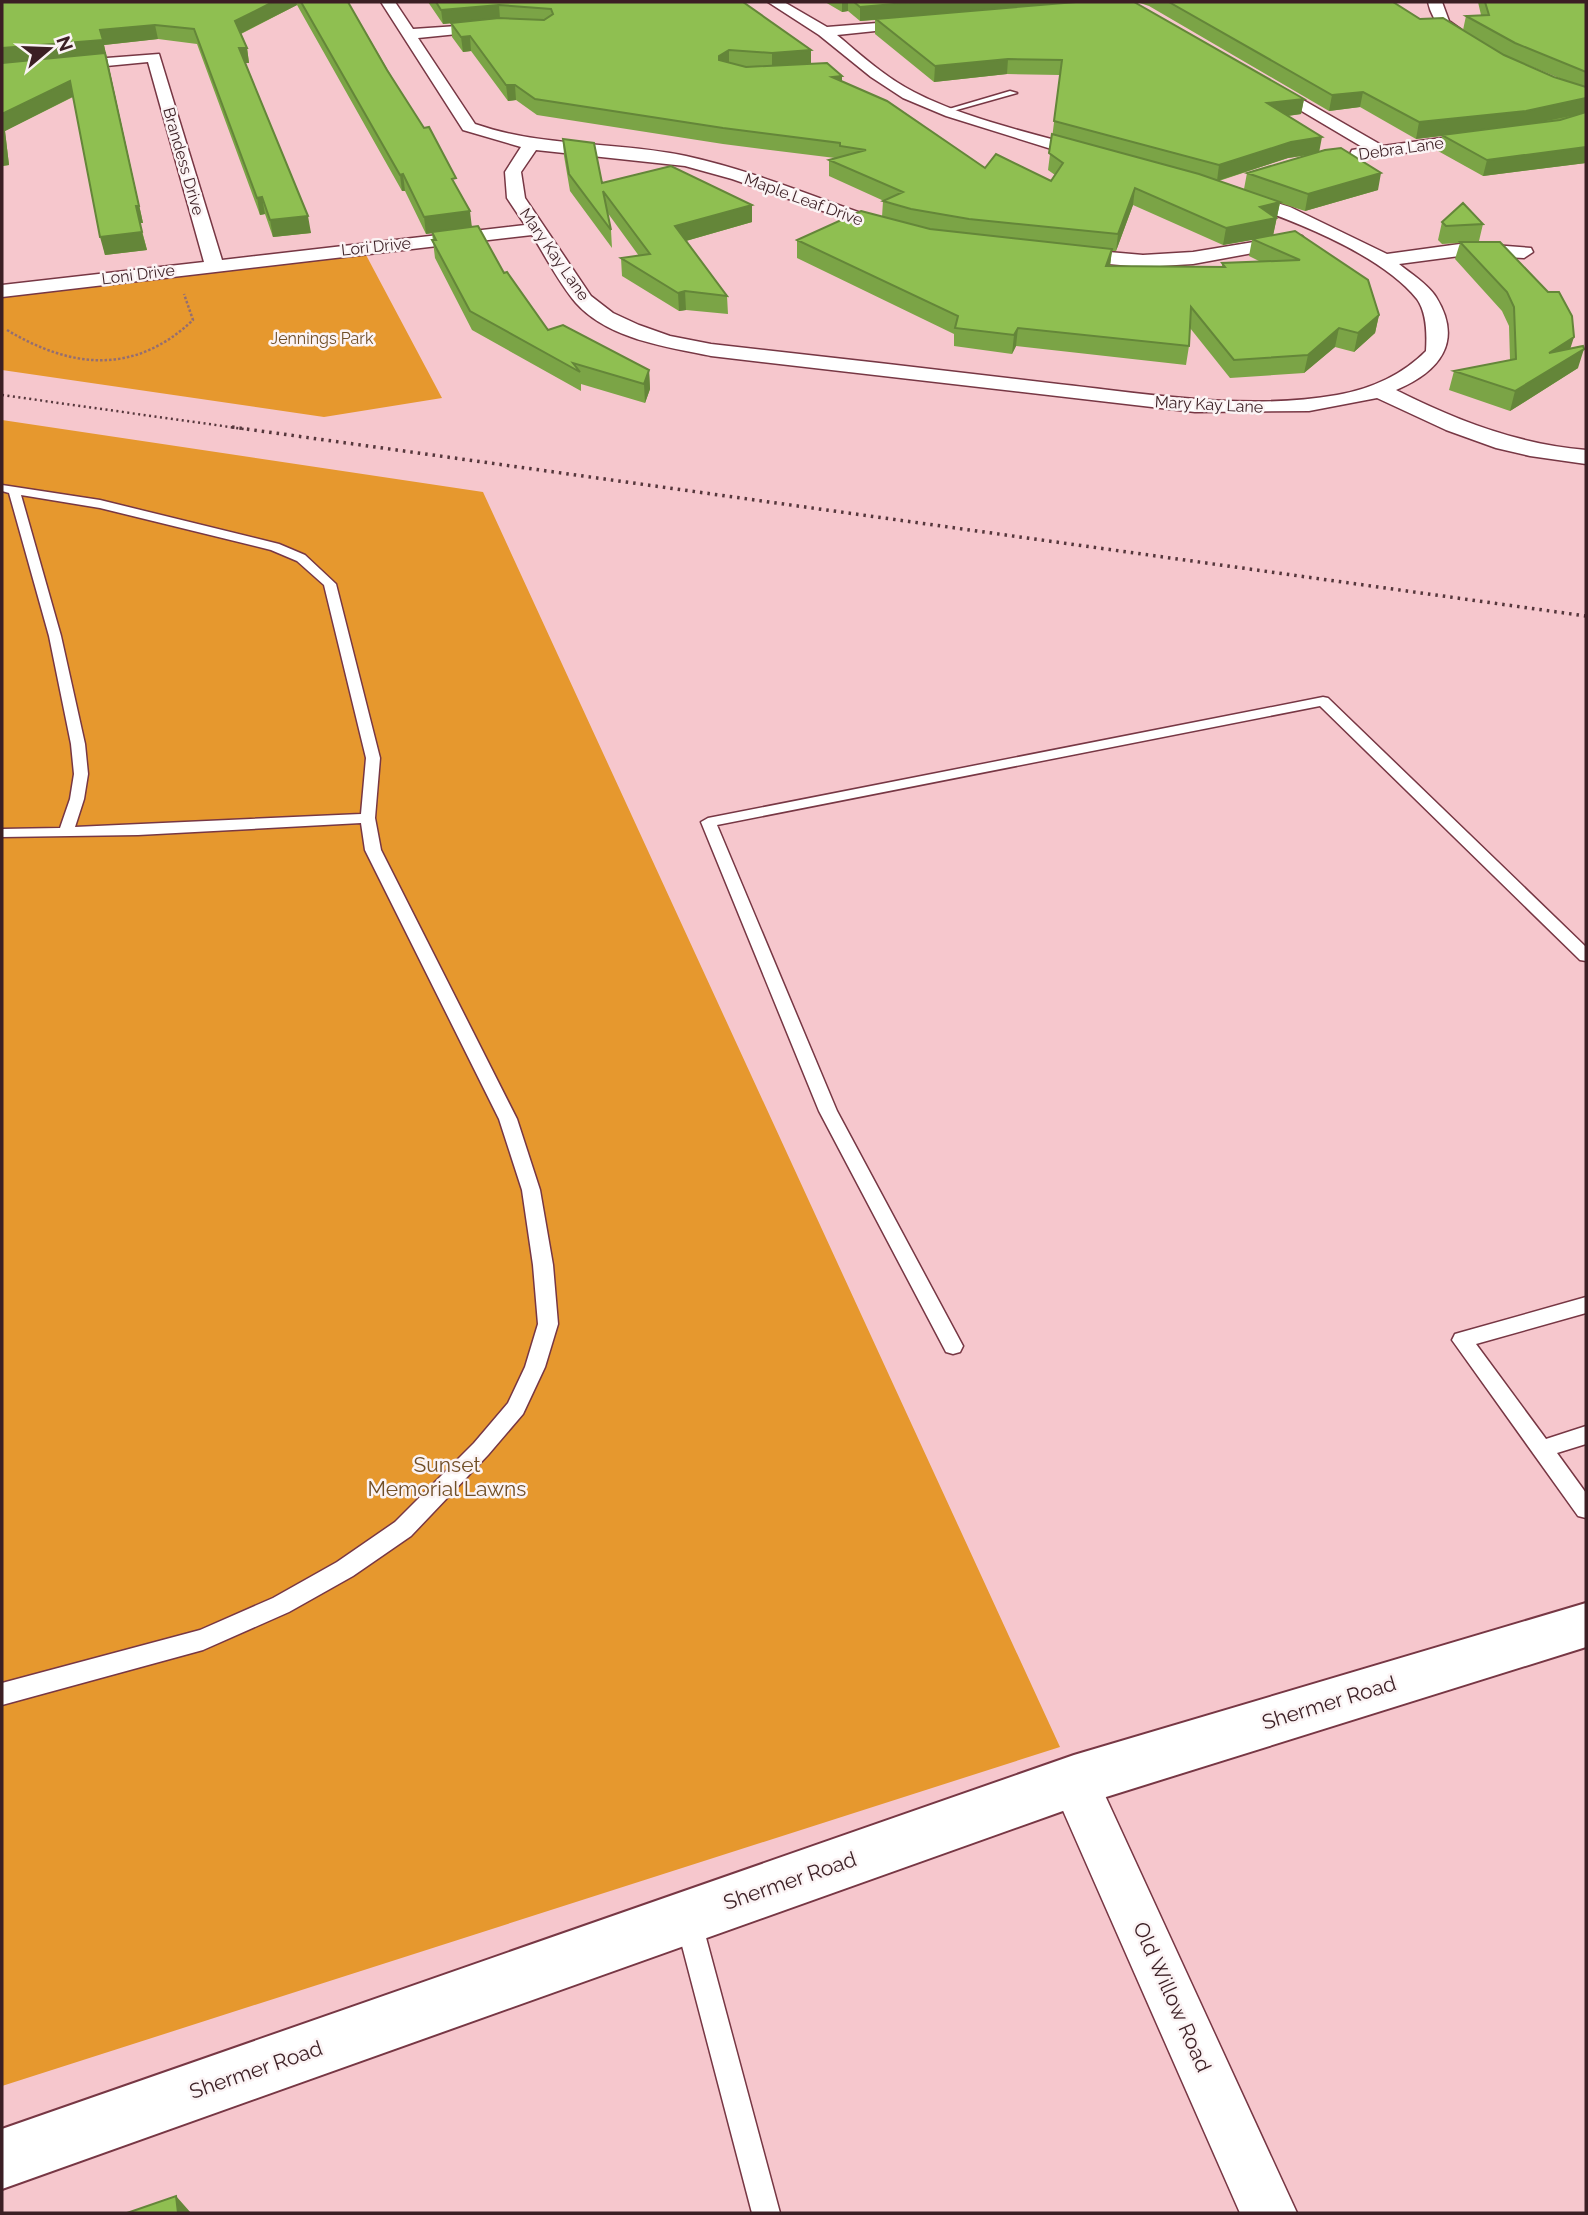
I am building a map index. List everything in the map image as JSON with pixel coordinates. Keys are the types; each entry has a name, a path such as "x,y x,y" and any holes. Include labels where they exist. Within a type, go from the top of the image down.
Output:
{"street":[{"name":"Maple Leaf Drive","path":"388,2 469,127 530,146 682,161 743,176 838,213 909,234"},
{"path":"775,2 780,8 824,32 865,66 908,95 946,111 1110,161"},
{"path":"1435,2 1438,17 1452,33 1484,51"},
{"path":"824,32 944,20"},
{"path":"410,34 511,26"},
{"name":"Brandess Drive","path":"2,71 154,57 214,264"},
{"path":"838,69 865,66"},
{"path":"1250,74 1380,151"},
{"name":"Debra Lane","path":"1345,155 1504,134"},
{"name":"Mary Kay Lane","path":"530,146 513,172 516,198 584,300 606,317 665,341 711,350 1195,406 1258,409 1306,405 1378,390 1416,372 1436,352 1437,328 1427,298 1384,260 1284,211 1218,190 1244,181"},
{"name":"Lori Drive","path":"214,264 537,229"},
{"path":"1051,253 1143,261 1193,258 1330,233"},
{"path":"1384,260 1467,249 1524,252"},
{"name":"Loni Drive","path":"2,291 214,264"},
{"path":"1378,390 1443,422 1501,445 1586,457"},
{"name":"Shermer Road","path":"2,2159 1074,1781 1586,1625"},
{"name":"Old Willow Road","path":"1074,1781 1269,2213"}],"lane":[{"path":"1426,2 1435,2"},
{"path":"946,111 1013,93"},
{"path":"2,1694 203,1640 281,1605 345,1569 403,1529 481,1449 516,1408 535,1367 548,1324 544,1265 531,1190 508,1119 373,850 368,818 373,758 330,584 316,569 301,558 275,547 100,504 8,489 55,636 78,744 81,774 77,799 66,833"},
{"path":"953,1346 828,1111 708,822 1324,701 1586,956"},
{"path":"2,833 66,833 368,818"},
{"path":"1586,1305 1462,1340 1586,1509"},
{"path":"1542,1449 1586,1435"},
{"path":"687,1917 766,2213"}],"path":[{"path":"7,330 44,352 73,358 125,360 150,353 182,334 193,320 182,288 187,280 185,268"}],"green space":[{"name":"Jennings Park","path":"366,255 442,398 324,417 2,370 2,297"},
{"name":"Sunset Memorial Lawns","path":"2,420 483,492 1060,1747 2,2086"}],"building":[{"path":"2,2 273,2 235,21 247,48 239,48 308,216 270,220 262,197 257,198 194,29 155,25 100,30 103,40 2,48"},
{"path":"301,2 348,2 424,128 429,127 456,178 452,179 470,211 424,217 403,174 400,175"},
{"path":"436,2 743,2 811,50 772,53 729,50 719,56 719,60 746,67 827,63 842,76 832,77 887,101 985,168 996,154 1051,181 1063,163 1049,153 1052,134 1199,174 1280,202 1260,207 1276,218 1226,228 1135,188 1118,234 969,219 911,209 883,201 903,192 829,160 866,150 840,146 840,143 535,99 515,85 506,85 470,36 461,37 451,23 499,18 544,20 553,14 551,9 499,5 441,10"},
{"path":"854,2 917,2 860,7"},
{"path":"1076,2 1134,2 1304,99 1267,103 1322,137 1291,142 1219,165 1054,121 1062,60 1008,59 935,66 876,19"},
{"path":"1169,2 1393,2 1420,19 1443,18 1504,55 1554,77 1586,87 1586,98 1526,111 1419,122 1363,92 1332,95"},
{"path":"1485,2 1586,2 1586,72 1515,43 1466,16 1489,15"},
{"path":"105,53 139,206 136,206 142,232 100,237 70,81 2,114 2,63"},
{"path":"1586,112 1586,147 1487,160 1442,135 1560,120"},
{"path":"563,139 594,143 602,183 671,166 752,205 675,226 727,296 685,291 678,293 621,258 650,254 603,191 611,230 569,174"},
{"path":"1341,148 1381,173 1308,194 1247,173 1325,150"},
{"path":"1463,203 1483,224 1446,226 1442,222"},
{"path":"861,211 930,229 1112,249 1106,266 1225,267 1222,263 1300,260 1252,239 1295,231 1368,280 1379,315 1358,333 1339,328 1308,355 1234,360 1191,307 1189,346 1018,328 1014,335 955,328 958,316 797,240"},
{"path":"478,226 504,273 507,272 548,330 563,325 649,370 644,384 573,363 580,372 470,311 432,240 436,240 432,232"},
{"path":"1460,242 1500,242 1548,292 1559,292 1572,316 1574,337 1549,353 1583,346 1584,349 1515,391 1454,371 1516,359 1514,307 1507,292"},
{"path":"176,2196 178,2213 127,2213"}],"railway":[{"path":"2,395 244,429"},
{"path":"232,427 1586,616"}]}
